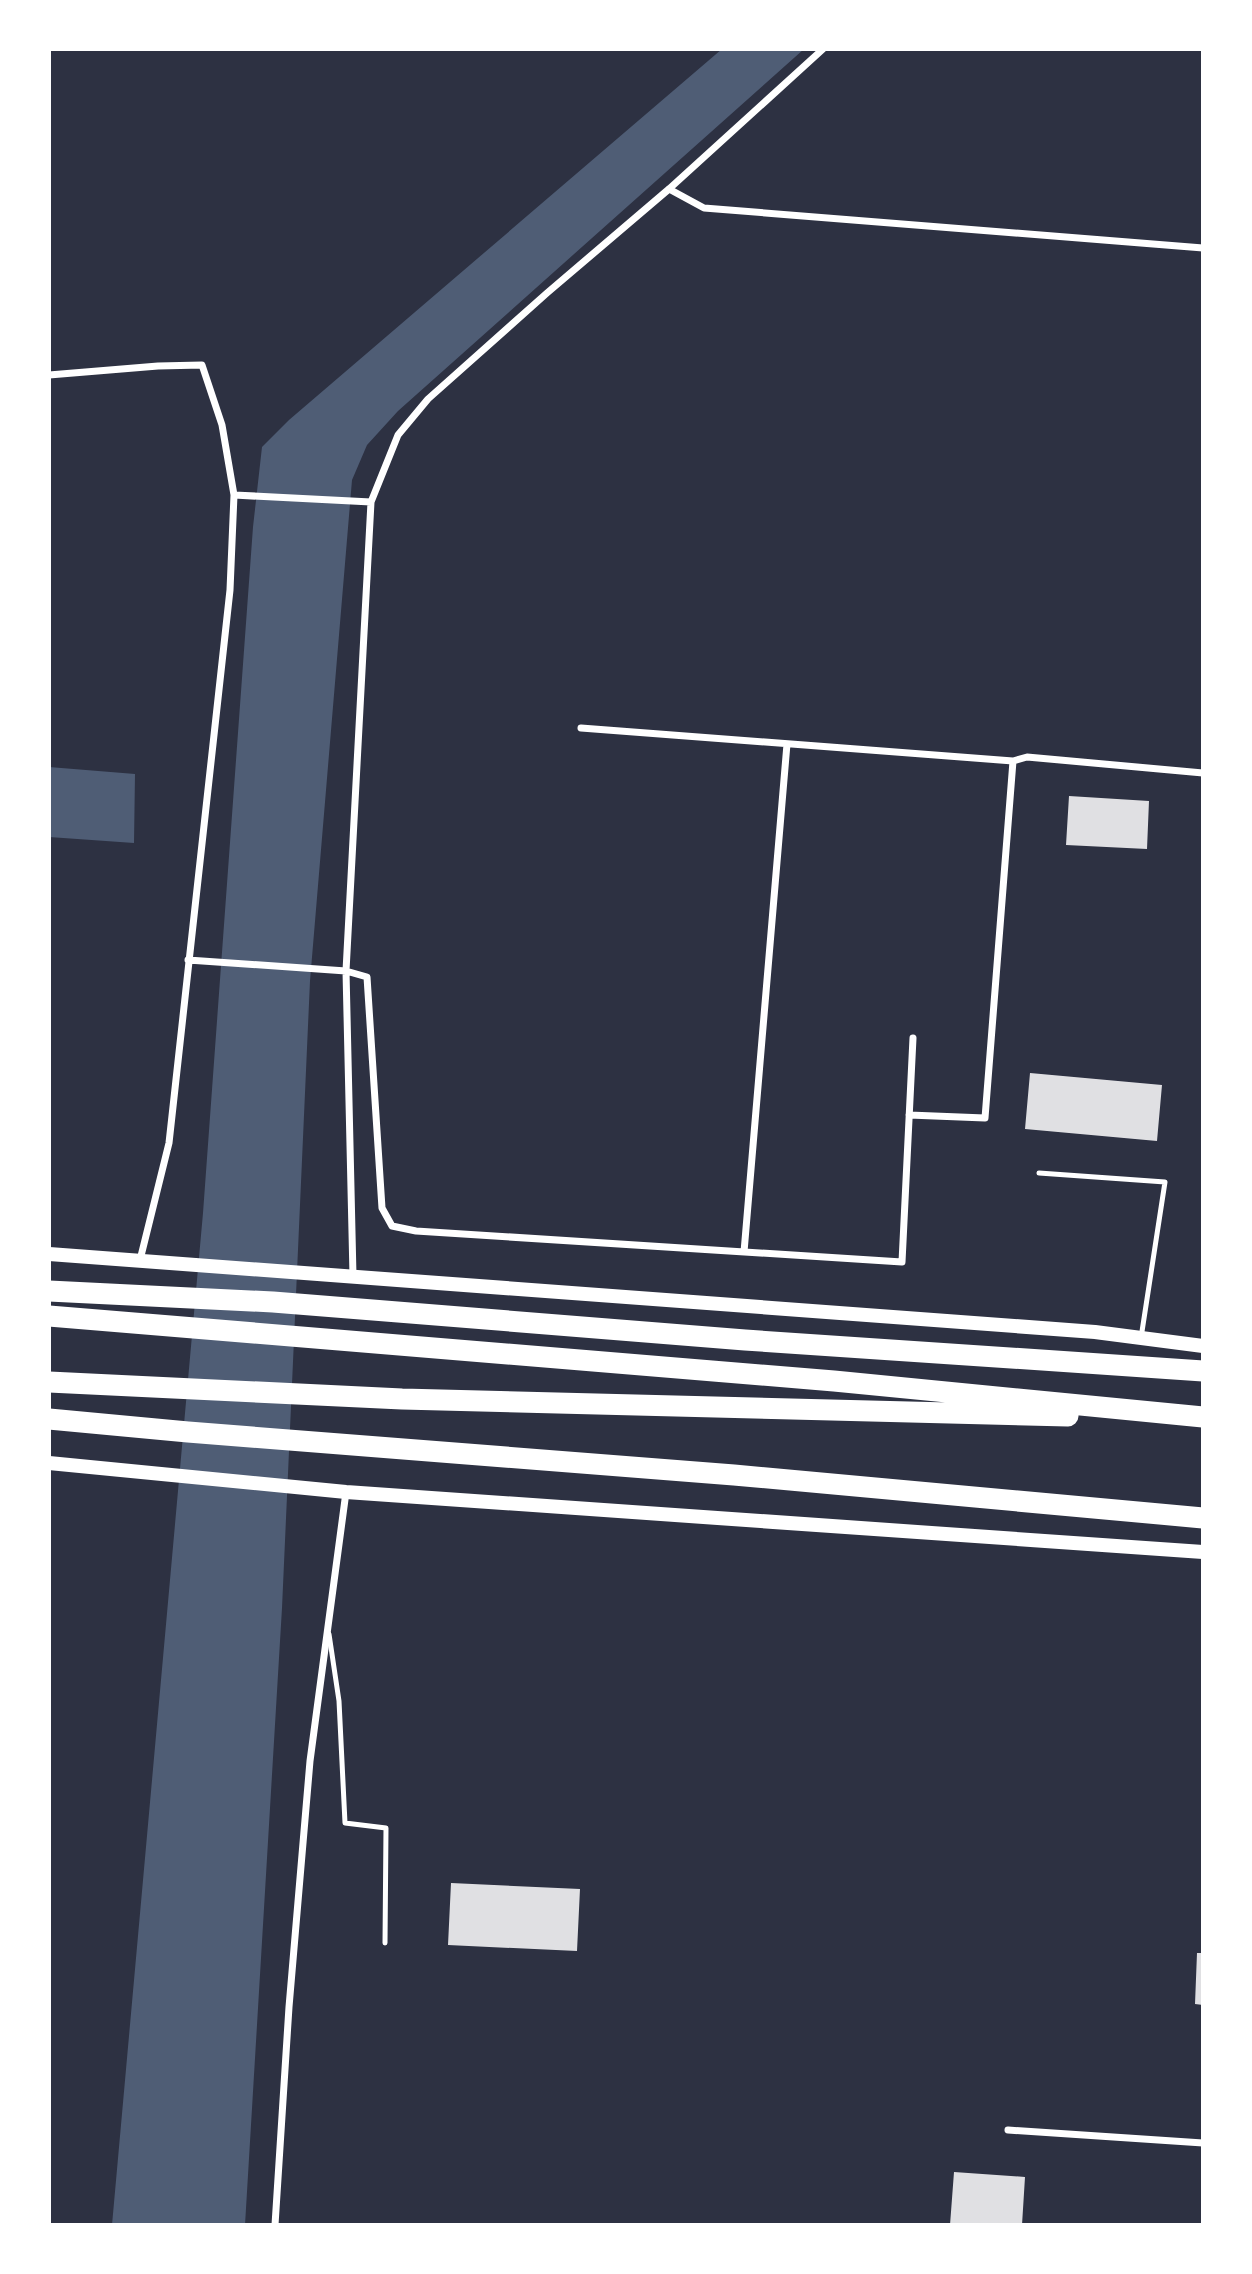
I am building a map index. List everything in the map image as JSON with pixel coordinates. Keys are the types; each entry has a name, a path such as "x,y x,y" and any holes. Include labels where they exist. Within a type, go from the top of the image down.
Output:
{"highway":[{"path":"49,1291 273,1303 745,1340 1203,1371"},
{"path":"49,1317 834,1381 1203,1419"},
{"path":"49,1382 402,1399 1203,1419"},
{"path":"49,1419 734,1475 1203,1518"}],"main road":[{"path":"49,1254 1095,1332 1203,1346"},
{"path":"49,1464 346,1492 1203,1552"}],"street":[{"path":"346,1275 346,971 371,502 398,435 428,399 669,189 823,49"},
{"path":"669,189 704,208 1203,248"},
{"path":"49,376 158,366 202,365 222,425 234,495 230,590 169,1143 147,1260"},
{"path":"234,495 371,502"},
{"path":"581,728 1013,761 1027,757 1203,773"},
{"path":"744,1252 787,744"},
{"path":"909,1115 985,1118 1013,761"},
{"path":"188,960 346,971 367,977 382,1209 392,1226 416,1231 902,1262 913,1038"},
{"path":"275,2225 289,2007 309,1774 346,1492"},
{"path":"1008,2130 1203,2143"}],"lane":[{"path":"1040,1173 1165,1182 1141,1338"},
{"path":"328,1627 339,1702 345,1823 386,1829 385,1943"}],"water":[{"path":"722,49 804,49 398,411 367,445 352,480 310,981 282,1608 245,2225 112,2225 203,1213 253,527 262,447 289,420"},
{"path":"49,767 135,774 134,843 49,837"}],"building":[{"path":"1069,796 1149,801 1147,849 1066,845"},
{"path":"1030,1073 1162,1085 1157,1141 1025,1129"},
{"path":"451,1883 580,1889 577,1951 448,1945"},
{"path":"1197,1953 1203,1953 1203,2005 1195,2004"},
{"path":"954,2172 1025,2177 1022,2225 950,2225"}]}
